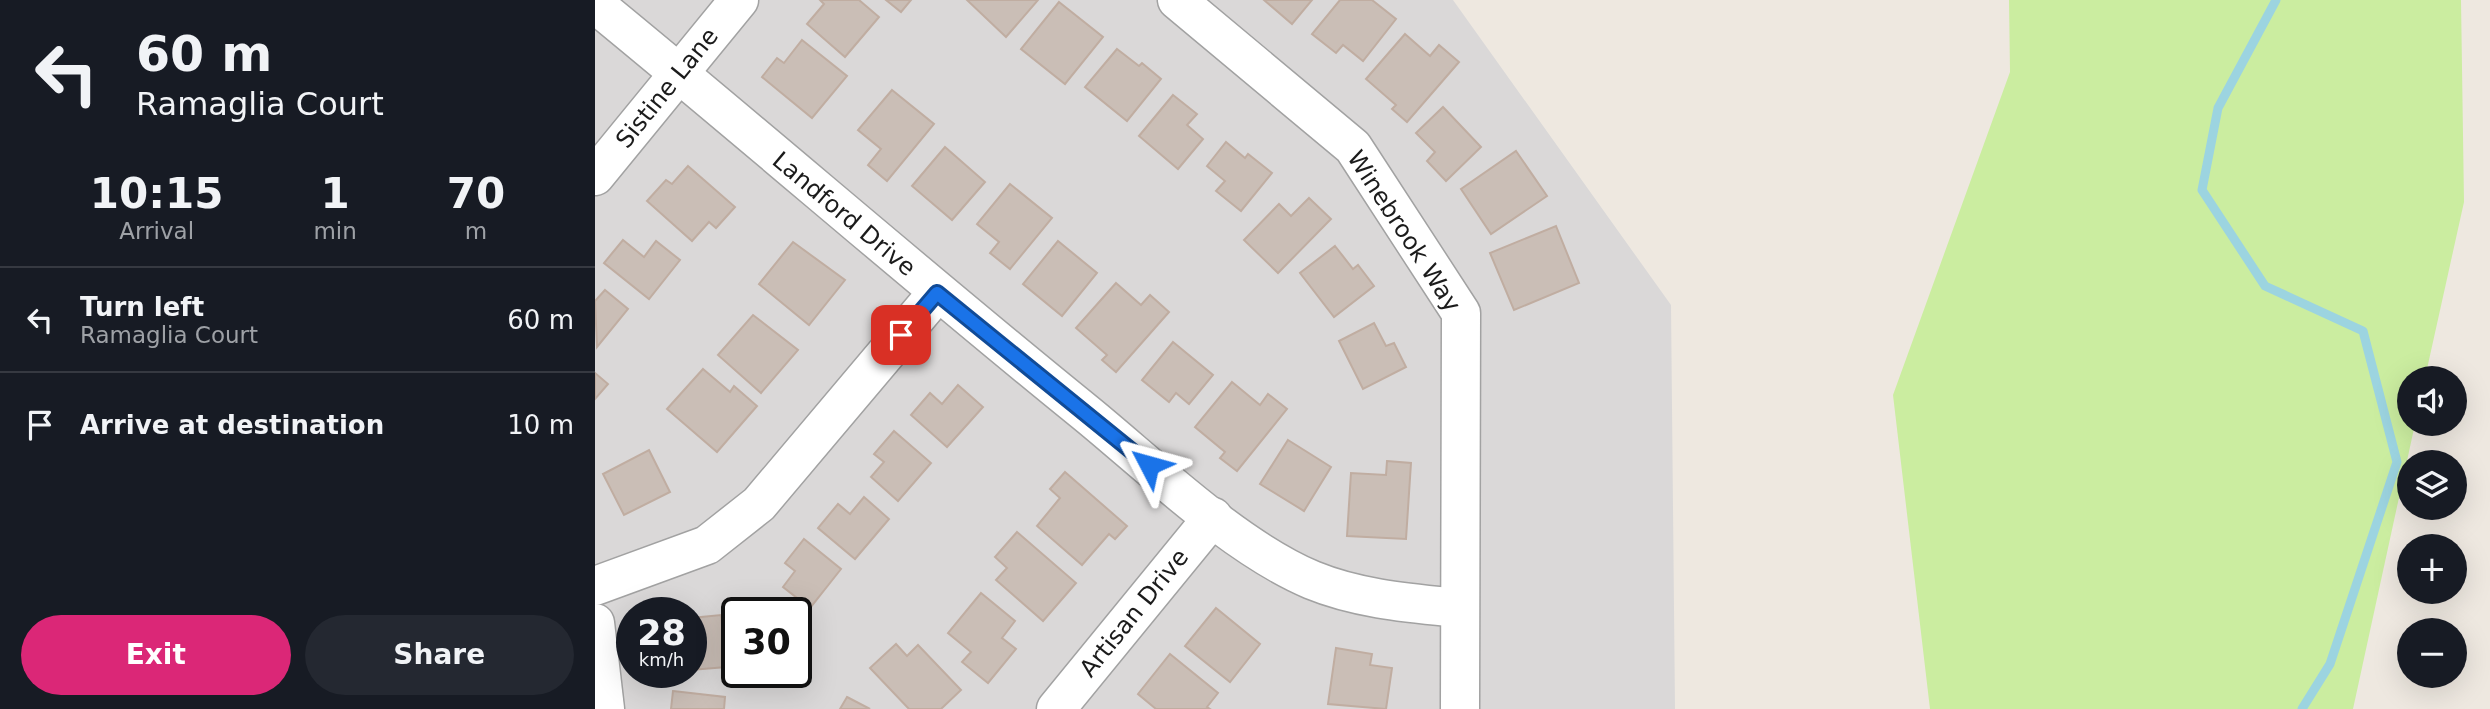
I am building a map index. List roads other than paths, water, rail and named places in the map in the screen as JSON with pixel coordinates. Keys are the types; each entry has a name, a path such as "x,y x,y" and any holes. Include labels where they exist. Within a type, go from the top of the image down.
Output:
{"street":[{"name":"Sistine Lane","path":"595,176 739,0"},
{"name":"Winebrook Way","path":"1177,0 1353,147 1461,313 1460,709"},
{"name":"Landford Drive","path":"595,4 937,293 1213,517 1261,552 1311,580 1377,599 1459,608"},
{"path":"595,586 707,545 759,504 937,293"},
{"name":"Artisan Drive","path":"1056,709 1213,517"},
{"path":"595,623 605,709"}],"waterway":[{"path":"2276,0 2218,108 2202,190 2265,286 2363,331 2397,462 2330,664 2302,709"}]}
